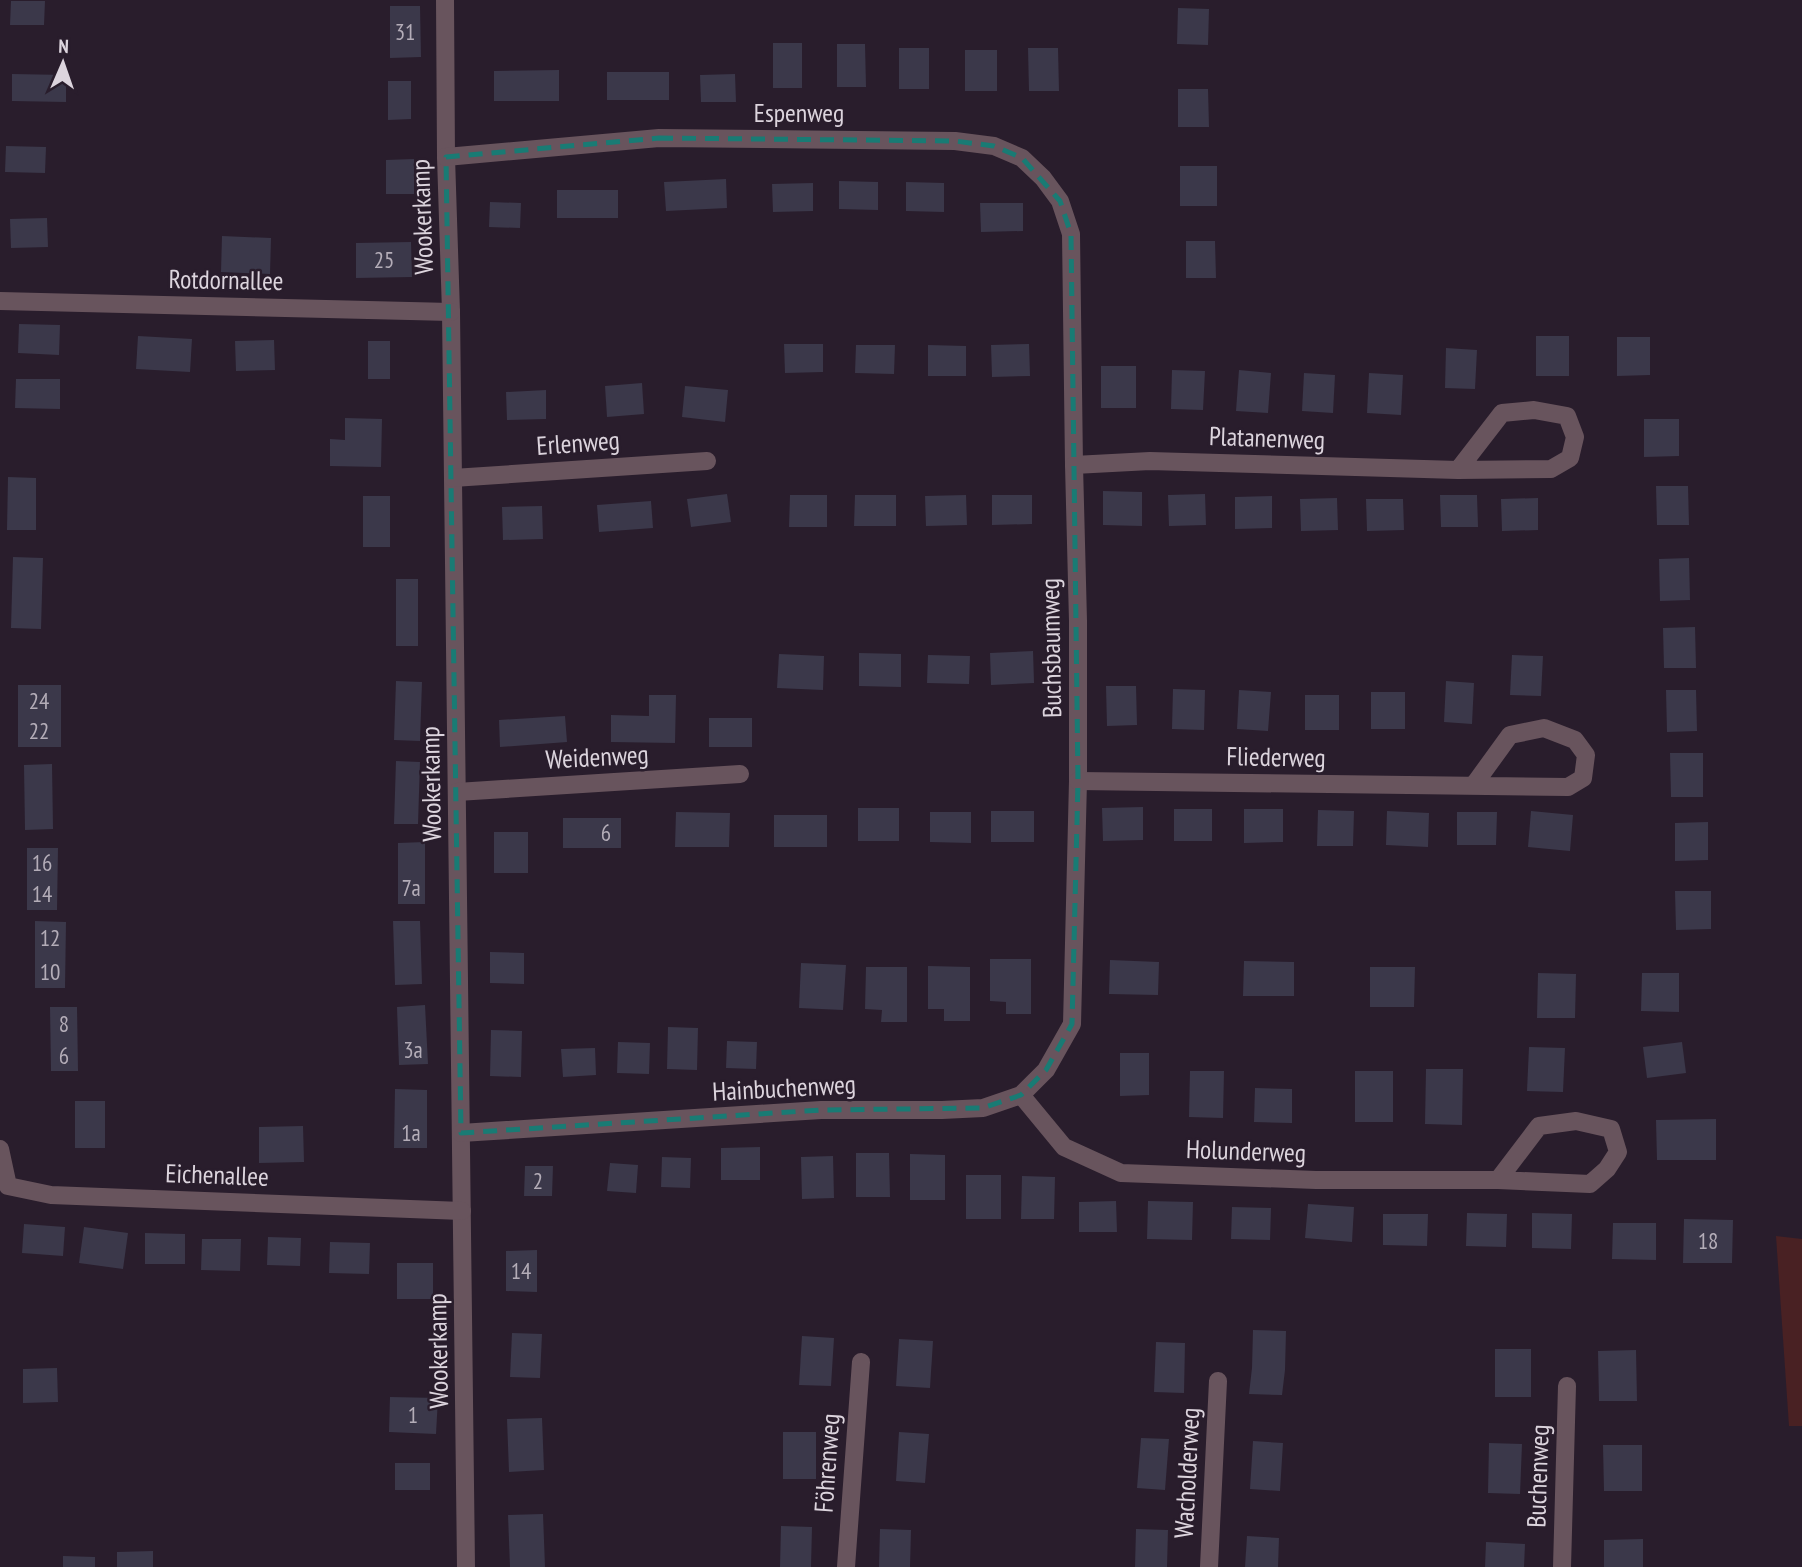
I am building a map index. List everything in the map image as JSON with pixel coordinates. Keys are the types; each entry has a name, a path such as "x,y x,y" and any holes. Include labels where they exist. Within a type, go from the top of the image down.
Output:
{"street":[{"name":"Wookerkamp","path":"445,0 466,1567"},
{"name":"Espenweg","path":"446,157 659,138 955,141 994,146 1022,159 1043,178 1060,201 1071,234 1072,270"},
{"name":"Buchsbaumweg","path":"1072,270 1078,621 1078,781 1072,1024"},
{"name":"Rotdornallee","path":"0,301 451,312"},
{"name":"Platanenweg","path":"1074,465 1150,461 1458,470 1551,469 1570,458 1576,437 1567,416 1534,410 1502,413 1458,470"},
{"name":"Erlenweg","path":"453,478 707,461"},
{"name":"Fliederweg","path":"1078,781 1473,786 1568,787 1583,778 1586,755 1575,740 1544,729 1510,735 1473,786"},
{"name":"Weidenweg","path":"457,792 740,774"},
{"name":"Hainbuchenweg","path":"461,1133 821,1110 983,1108 1021,1095 1046,1070 1072,1024"},
{"name":"Holunderweg","path":"1021,1095 1065,1147 1121,1172 1316,1180 1498,1180 1590,1184 1607,1169 1618,1152 1611,1129 1576,1121 1539,1126 1498,1180"},
{"name":"Eichenallee","path":"0,1149 8,1185 51,1195 462,1211"},
{"name":"Föhrenweg","path":"846,1567 860,1363"},
{"name":"Wacholderweg","path":"1209,1567 1218,1381"},
{"name":"Buchenweg","path":"1562,1567 1567,1386"}],"highlighted area":[{"path":"659,138 955,141 994,146 1022,158 1060,201 1071,234 1078,781 1072,1024 1046,1070 1021,1095 983,1108 821,1110 461,1133 446,157"}],"shaded area":[{"path":"1776,1236 1802,1239 1802,1426 1789,1426"}],"building":[{"path":"11,1 45,1 44,25 10,25"},
{"path":"390,6 420,6 421,57 390,58"},
{"path":"1178,8 1209,9 1208,45 1177,44"},
{"path":"773,43 802,43 802,88 773,88"},
{"path":"837,44 865,44 866,87 837,87"},
{"path":"899,48 929,48 929,89 899,89"},
{"path":"1028,48 1058,48 1059,91 1029,91"},
{"path":"965,50 997,50 997,91 965,91"},
{"path":"559,70 559,101 494,101 494,71"},
{"path":"607,72 669,72 669,100 607,100"},
{"path":"12,74 66,75 66,102 12,101"},
{"path":"735,74 736,102 701,102 700,75"},
{"path":"388,81 411,81 411,119 388,120"},
{"path":"1178,89 1208,89 1209,127 1178,127"},
{"path":"6,146 46,147 45,173 5,172"},
{"path":"414,159 414,194 386,194 386,160"},
{"path":"1180,166 1217,166 1217,206 1180,206"},
{"path":"726,179 727,208 666,211 664,182"},
{"path":"839,181 878,182 878,210 839,209"},
{"path":"906,182 944,183 944,212 906,211"},
{"path":"813,183 813,211 773,212 772,184"},
{"path":"557,190 618,190 618,218 557,218"},
{"path":"490,202 521,203 520,228 489,227"},
{"path":"980,203 1023,203 1023,231 981,232"},
{"path":"47,218 48,247 11,248 10,219"},
{"path":"222,236 271,238 270,274 221,272"},
{"path":"1186,241 1215,241 1216,278 1186,278"},
{"path":"411,242 412,277 356,278 356,243"},
{"path":"19,324 60,325 59,355 18,353"},
{"path":"138,336 192,339 190,372 136,369"},
{"path":"1536,336 1569,336 1569,376 1536,376"},
{"path":"1617,337 1650,337 1650,375 1617,376"},
{"path":"274,340 275,370 236,371 235,341"},
{"path":"368,341 390,341 390,379 368,379"},
{"path":"784,344 823,344 823,372 785,373"},
{"path":"1029,344 1030,376 992,377 991,345"},
{"path":"856,345 895,345 894,374 855,373"},
{"path":"928,345 966,346 966,376 928,376"},
{"path":"1446,348 1477,350 1475,389 1445,388"},
{"path":"1101,366 1136,366 1136,408 1101,408"},
{"path":"1172,370 1205,371 1203,410 1171,409"},
{"path":"1239,370 1271,373 1268,413 1236,411"},
{"path":"1304,373 1335,375 1333,413 1302,411"},
{"path":"1369,373 1403,375 1401,415 1367,413"},
{"path":"16,379 60,379 60,409 15,408"},
{"path":"642,383 644,414 607,417 605,386"},
{"path":"685,386 728,390 725,422 682,417"},
{"path":"546,390 546,419 507,420 506,392"},
{"path":"345,418 382,419 381,467 330,466 330,439 345,440"},
{"path":"1644,419 1679,419 1679,456 1644,457"},
{"path":"8,477 36,478 36,530 7,530"},
{"path":"1656,486 1688,486 1689,525 1657,525"},
{"path":"1103,491 1142,492 1142,526 1103,525"},
{"path":"727,494 731,522 691,527 687,499"},
{"path":"1205,494 1206,525 1169,526 1168,495"},
{"path":"790,495 827,495 827,527 789,527"},
{"path":"855,495 896,495 896,526 854,526"},
{"path":"966,495 967,525 926,526 925,496"},
{"path":"992,495 1032,495 1032,524 992,525"},
{"path":"1440,495 1477,495 1478,527 1441,527"},
{"path":"363,496 390,496 390,547 363,547"},
{"path":"1272,496 1272,528 1235,529 1235,497"},
{"path":"1337,498 1338,530 1301,531 1300,499"},
{"path":"1538,498 1538,530 1502,531 1501,499"},
{"path":"1366,499 1403,499 1404,530 1367,531"},
{"path":"651,501 653,528 599,532 597,505"},
{"path":"542,506 543,539 503,540 502,507"},
{"path":"13,557 43,558 41,629 11,628"},
{"path":"1689,558 1690,600 1660,601 1659,559"},
{"path":"396,579 418,579 418,646 396,646"},
{"path":"1695,627 1696,668 1664,668 1663,628"},
{"path":"1033,651 1034,683 991,685 990,653"},
{"path":"859,653 901,654 901,687 859,686"},
{"path":"779,654 824,656 823,690 777,688"},
{"path":"928,655 970,656 969,684 927,683"},
{"path":"1512,655 1543,656 1541,696 1510,695"},
{"path":"396,681 422,682 420,741 394,740"},
{"path":"1446,681 1474,683 1472,724 1444,722"},
{"path":"18,685 61,685 61,747 18,747"},
{"path":"1106,686 1136,686 1137,725 1107,726"},
{"path":"1173,689 1205,690 1204,730 1172,729"},
{"path":"1239,690 1271,692 1268,731 1237,729"},
{"path":"1666,690 1696,690 1697,731 1667,732"},
{"path":"1371,692 1405,692 1405,729 1371,729"},
{"path":"649,695 676,695 675,743 611,742 611,715 649,716"},
{"path":"1305,695 1339,695 1339,730 1305,730"},
{"path":"565,716 567,742 500,747 499,720"},
{"path":"709,718 752,718 752,747 709,747"},
{"path":"1670,753 1703,753 1703,797 1671,797"},
{"path":"396,761 420,762 418,824 394,824"},
{"path":"52,764 53,829 25,830 24,765"},
{"path":"1143,807 1143,840 1103,841 1102,808"},
{"path":"858,808 899,808 899,841 858,841"},
{"path":"1174,809 1212,809 1212,841 1174,841"},
{"path":"1244,809 1283,809 1283,842 1244,843"},
{"path":"1318,810 1354,811 1353,846 1317,846"},
{"path":"991,811 1034,811 1034,842 991,842"},
{"path":"1387,811 1429,813 1428,847 1386,845"},
{"path":"1531,811 1573,815 1570,851 1528,847"},
{"path":"676,812 730,813 729,847 675,847"},
{"path":"930,812 971,812 971,843 930,842"},
{"path":"1457,812 1497,812 1496,845 1457,845"},
{"path":"774,815 827,815 827,847 774,847"},
{"path":"563,818 621,818 621,848 563,848"},
{"path":"1708,822 1708,860 1675,861 1675,823"},
{"path":"494,832 528,832 528,873 494,873"},
{"path":"425,842 425,904 398,904 398,843"},
{"path":"27,848 58,848 57,910 27,910"},
{"path":"1675,891 1711,891 1711,929 1676,930"},
{"path":"35,921 66,922 65,988 35,988"},
{"path":"393,921 420,921 422,984 395,985"},
{"path":"490,952 524,953 524,984 490,983"},
{"path":"990,959 1031,959 1031,1014 1006,1014 1006,1002 990,1001"},
{"path":"1110,960 1159,962 1158,995 1109,994"},
{"path":"1244,961 1294,962 1294,996 1243,996"},
{"path":"801,963 846,965 843,1010 799,1008"},
{"path":"928,966 970,967 970,1021 944,1021 944,1009 928,1009"},
{"path":"866,967 907,967 907,1022 881,1022 882,1010 865,1009"},
{"path":"1370,967 1415,967 1414,1007 1370,1007"},
{"path":"1538,973 1576,974 1575,1018 1537,1018"},
{"path":"1642,973 1679,973 1679,1012 1641,1011"},
{"path":"425,1005 428,1064 399,1065 397,1007"},
{"path":"50,1007 77,1007 78,1071 51,1071"},
{"path":"668,1027 698,1028 697,1070 667,1069"},
{"path":"491,1030 522,1031 521,1077 490,1076"},
{"path":"727,1041 757,1042 756,1069 726,1068"},
{"path":"618,1042 650,1043 649,1074 617,1073"},
{"path":"1682,1042 1686,1073 1647,1078 1643,1047"},
{"path":"1529,1047 1565,1048 1563,1092 1527,1091"},
{"path":"595,1048 596,1075 563,1077 561,1049"},
{"path":"1120,1053 1149,1053 1149,1095 1120,1096"},
{"path":"1426,1069 1463,1069 1462,1125 1425,1124"},
{"path":"1190,1071 1224,1071 1223,1118 1189,1117"},
{"path":"1355,1071 1393,1071 1393,1122 1355,1122"},
{"path":"1255,1088 1292,1089 1292,1123 1254,1122"},
{"path":"395,1089 427,1090 427,1148 394,1148"},
{"path":"75,1101 105,1101 105,1148 75,1148"},
{"path":"1716,1119 1716,1160 1657,1160 1656,1120"},
{"path":"303,1126 304,1162 259,1163 259,1127"},
{"path":"760,1147 760,1180 721,1180 721,1148"},
{"path":"856,1153 889,1153 890,1197 856,1197"},
{"path":"910,1154 945,1155 945,1200 910,1200"},
{"path":"833,1156 834,1198 802,1199 801,1157"},
{"path":"662,1157 691,1158 690,1188 661,1187"},
{"path":"610,1163 638,1165 636,1193 607,1191"},
{"path":"525,1166 553,1166 552,1196 524,1196"},
{"path":"966,1175 1001,1175 1001,1219 966,1219"},
{"path":"1022,1176 1055,1177 1054,1219 1021,1219"},
{"path":"1116,1201 1117,1232 1079,1232 1079,1202"},
{"path":"1148,1201 1193,1202 1192,1240 1147,1239"},
{"path":"1308,1204 1354,1207 1352,1242 1305,1238"},
{"path":"1232,1207 1271,1208 1270,1240 1231,1239"},
{"path":"1467,1213 1507,1214 1506,1247 1466,1246"},
{"path":"1532,1213 1572,1214 1571,1249 1532,1248"},
{"path":"1383,1214 1428,1214 1427,1246 1383,1245"},
{"path":"1684,1219 1733,1220 1732,1263 1683,1263"},
{"path":"1613,1223 1656,1223 1656,1260 1612,1259"},
{"path":"24,1224 65,1227 63,1256 22,1253"},
{"path":"84,1227 128,1233 123,1269 79,1263"},
{"path":"145,1233 185,1234 185,1264 145,1264"},
{"path":"268,1237 301,1238 300,1266 267,1265"},
{"path":"202,1239 241,1239 240,1271 201,1270"},
{"path":"330,1242 370,1243 369,1274 329,1273"},
{"path":"537,1250 537,1292 506,1291 506,1251"},
{"path":"397,1263 433,1263 433,1299 397,1299"},
{"path":"1253,1330 1286,1331 1282,1395 1249,1394"},
{"path":"512,1333 542,1334 540,1378 510,1377"},
{"path":"802,1336 834,1338 831,1386 799,1385"},
{"path":"899,1339 933,1341 930,1388 896,1386"},
{"path":"1156,1342 1185,1343 1184,1393 1154,1392"},
{"path":"1495,1349 1531,1349 1531,1397 1495,1397"},
{"path":"1636,1350 1637,1401 1599,1401 1598,1351"},
{"path":"57,1368 58,1402 23,1403 23,1369"},
{"path":"390,1397 438,1398 436,1434 389,1432"},
{"path":"542,1418 544,1470 509,1472 507,1419"},
{"path":"783,1432 816,1432 816,1479 783,1479"},
{"path":"899,1432 929,1434 925,1483 896,1481"},
{"path":"1141,1438 1169,1439 1165,1490 1137,1488"},
{"path":"1253,1441 1283,1443 1280,1491 1250,1489"},
{"path":"1489,1443 1522,1444 1520,1494 1488,1493"},
{"path":"1603,1445 1642,1445 1642,1491 1604,1491"},
{"path":"395,1463 430,1463 430,1490 395,1490"},
{"path":"543,1514 545,1567 510,1567 508,1515"},
{"path":"781,1526 812,1527 811,1567 780,1567"},
{"path":"880,1529 911,1530 910,1567 879,1567"},
{"path":"1136,1529 1168,1530 1167,1567 1135,1567"},
{"path":"1247,1536 1279,1538 1278,1567 1245,1567"},
{"path":"1643,1539 1643,1567 1604,1567 1604,1540"},
{"path":"1486,1542 1525,1544 1524,1567 1485,1567"},
{"path":"153,1551 153,1567 117,1567 117,1552"},
{"path":"63,1556 95,1557 95,1567 63,1567"}]}
